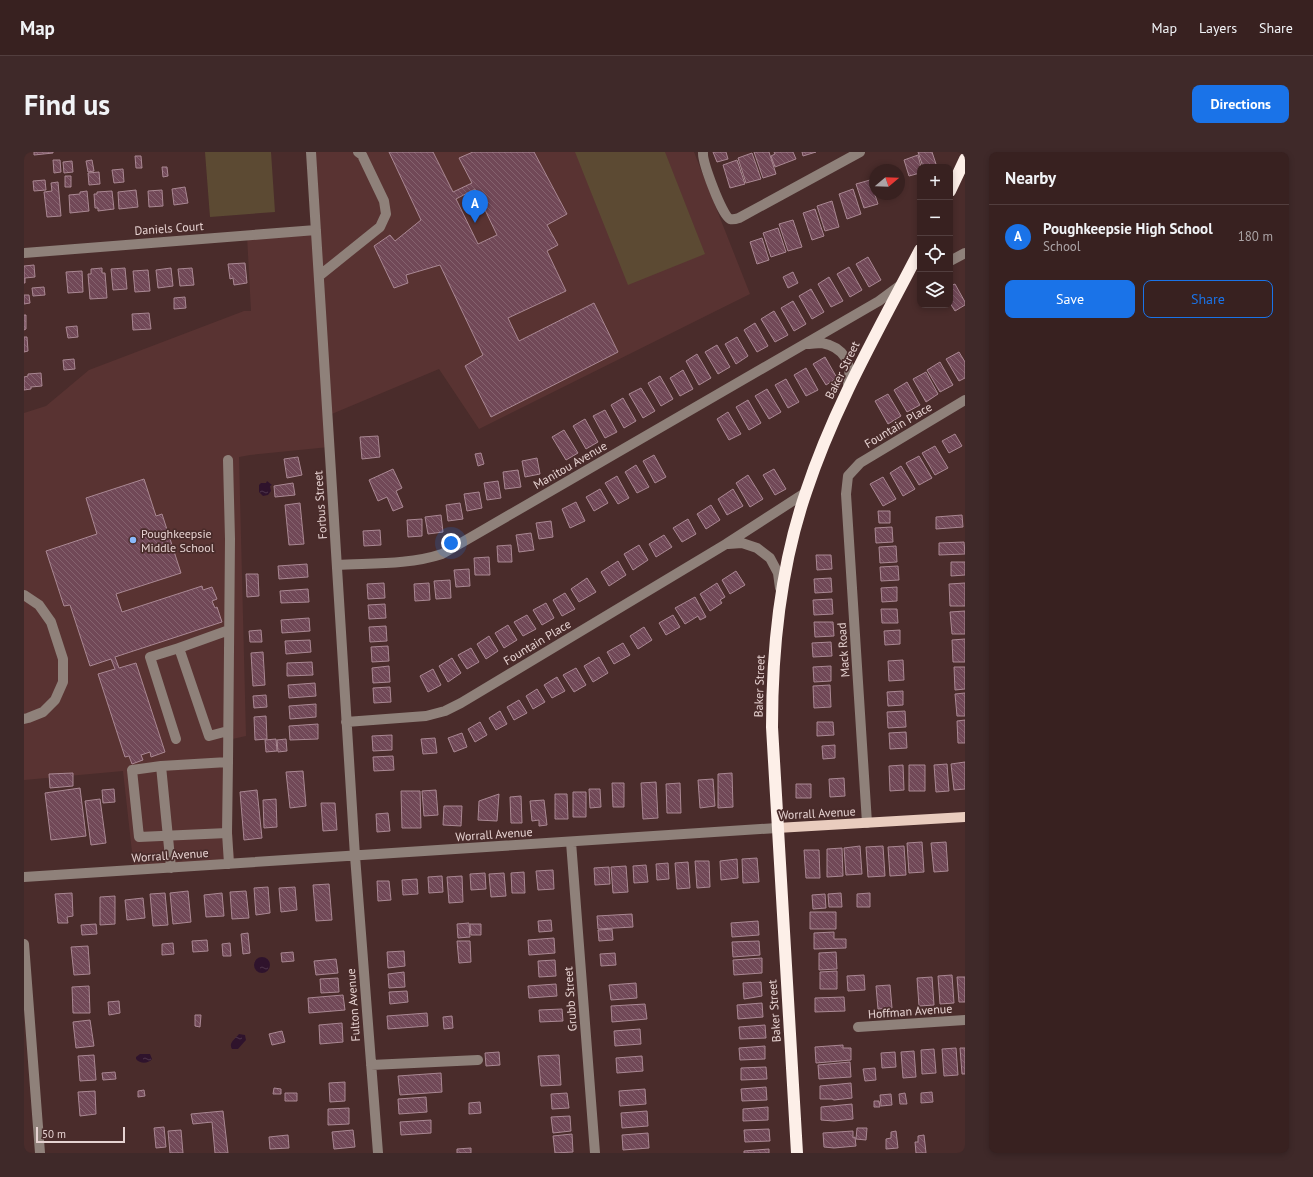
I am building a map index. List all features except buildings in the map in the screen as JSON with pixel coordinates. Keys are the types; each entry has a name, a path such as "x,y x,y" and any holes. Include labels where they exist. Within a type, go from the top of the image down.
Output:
{"highway":[{"path":"953,185 965,159"},
{"name":"Baker Street","path":"797,1153 772,741 774,648 780,598 788,556 805,493 826,439 846,393 917,256"}],"main road":[{"name":"Worrall Avenue","path":"777,828 965,818"}],"street":[{"name":"Forbus Street","path":"311,152 355,856"},
{"path":"319,276 380,227 386,214 384,201 362,155 358,152"},
{"path":"703,152 705,165 723,212 729,219 734,220 860,152"},
{"name":"Daniels Court","path":"24,253 316,230"},
{"path":"953,259 965,253"},
{"name":"Manitou Avenue","path":"336,565 414,561 429,559 442,554 879,301 902,284"},
{"path":"804,344 822,344 839,350 848,362 850,376 846,393"},
{"name":"Fountain Place","path":"848,476 860,463 965,400"},
{"path":"228,460 230,539 227,833 229,864"},
{"name":"Mack Road","path":"848,476 846,494 867,823"},
{"name":"Fountain Place","path":"346,722 426,716 445,711 461,703 726,544 805,493"},
{"path":"726,544 742,543 758,548 770,558 778,573 780,598"},
{"path":"24,595 39,605 52,622 63,659 62,682 55,700 43,712 24,719"},
{"path":"176,739 150,657 229,630"},
{"path":"179,648 209,736 228,731"},
{"path":"227,833 168,837 139,837 132,770 161,766 228,762"},
{"path":"161,766 171,868"},
{"name":"Worrall Avenue","path":"24,877 777,828"},
{"name":"Grubb Street","path":"571,842 595,1153"},
{"name":"Fulton Avenue","path":"355,856 378,1153"},
{"path":"24,944 26,988 40,1153"},
{"name":"Hoffman Avenue","path":"858,1027 965,1020"},
{"path":"371,1065 478,1060"}],"shaded area":[{"path":"205,152 271,152 275,212 210,217"},
{"path":"310,152 694,152 750,294 479,429 439,369 327,416 329,447 239,457 246,736 228,740 235,863 134,870 123,771 24,780 24,413 46,406 89,370 244,311 251,311 247,235 315,230"},
{"path":"575,152 665,152 705,254 628,285"}],"water":[{"path":"267,481 272,485 270,486 271,491 268,495 263,496 259,492 259,485 261,483 266,483"},
{"path":"262,957 268,959 270,965 268,971 262,973 256,971 254,965 256,959"},
{"path":"239,1034 245,1035 246,1040 238,1049 232,1049 231,1043"},
{"path":"140,1054 150,1054 152,1059 146,1063 142,1063 136,1059 136,1057"}],"place":[{"name":"Poughkeepsie High School","path":"475,223"},
{"name":"Poughkeepsie Middle School","path":"133,540"}]}
